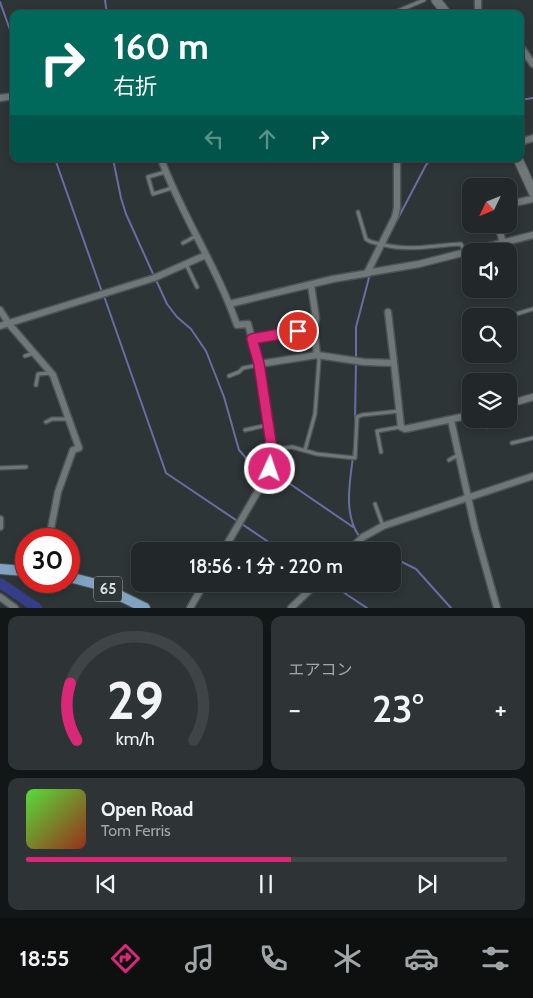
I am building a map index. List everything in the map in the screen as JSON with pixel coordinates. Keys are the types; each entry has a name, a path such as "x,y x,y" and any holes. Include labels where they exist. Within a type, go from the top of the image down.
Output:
{"main road":[{"path":"0,569 15,571"},
{"name":"65","path":"80,580 96,584 145,608"}],"street":[{"path":"436,0 444,10"},
{"path":"524,52 533,64"},
{"path":"162,162 230,304 237,325 248,324 259,365 272,461 268,474 228,542"},
{"path":"369,272 394,220 396,212 397,162"},
{"path":"519,162 533,192"},
{"path":"518,202 533,199"},
{"path":"500,233 503,243 533,235"},
{"path":"230,304 369,272 419,264 462,253"},
{"path":"0,326 154,278 206,255"},
{"path":"311,285 316,318 314,328 317,355"},
{"path":"0,310 9,324 51,373 78,448 73,450 58,492 51,528"},
{"path":"388,312 401,426 405,429 462,417"},
{"path":"252,339 314,328"},
{"path":"259,365 317,355 364,362 394,363"},
{"path":"517,402 533,397"},
{"path":"450,420 497,608"},
{"path":"358,542 368,533 383,526 533,476"},
{"path":"0,519 0,527"},
{"path":"190,608 199,592"},
{"path":"291,608 308,592"},
{"path":"0,597 15,608"}],"lane":[{"path":"400,10 424,0"},
{"path":"166,171 148,177 153,194 173,188"},
{"path":"358,212 367,241 386,246 422,249 461,244 462,246"},
{"path":"183,243 197,236"},
{"path":"186,264 197,287"},
{"path":"419,264 419,271"},
{"path":"517,314 533,308"},
{"path":"25,356 34,353"},
{"path":"305,450 315,414 317,355"},
{"path":"229,376 242,368 259,365"},
{"path":"36,385 38,374 51,373"},
{"path":"257,452 292,447 317,454 355,458 357,417 400,411"},
{"path":"46,422 52,419 68,419"},
{"path":"245,430 268,425"},
{"path":"381,452 377,431 401,426"},
{"path":"512,444 533,438"},
{"path":"449,460 458,455"},
{"path":"0,468 26,467"},
{"path":"375,504 383,526"}],"waterway":[{"path":"105,0 106,10"},
{"path":"0,2 10,30"},
{"path":"524,99 533,98"},
{"path":"56,162 102,292"},
{"path":"114,162 126,214 154,276"},
{"path":"384,245 428,162"},
{"path":"356,357 356,327 370,274"},
{"path":"156,280 167,304 177,317 191,329 206,351 224,397 239,450 255,465 277,475 353,527"},
{"path":"104,296 166,473 269,542"},
{"path":"355,422 356,362"},
{"path":"354,449 349,505 354,526 359,536"},
{"path":"401,562 416,569 451,608"},
{"path":"0,583 37,608"},
{"path":"343,592 367,608"}],"route":[{"path":"270,469 272,461 271,443 259,364 252,339 298,331"}]}
